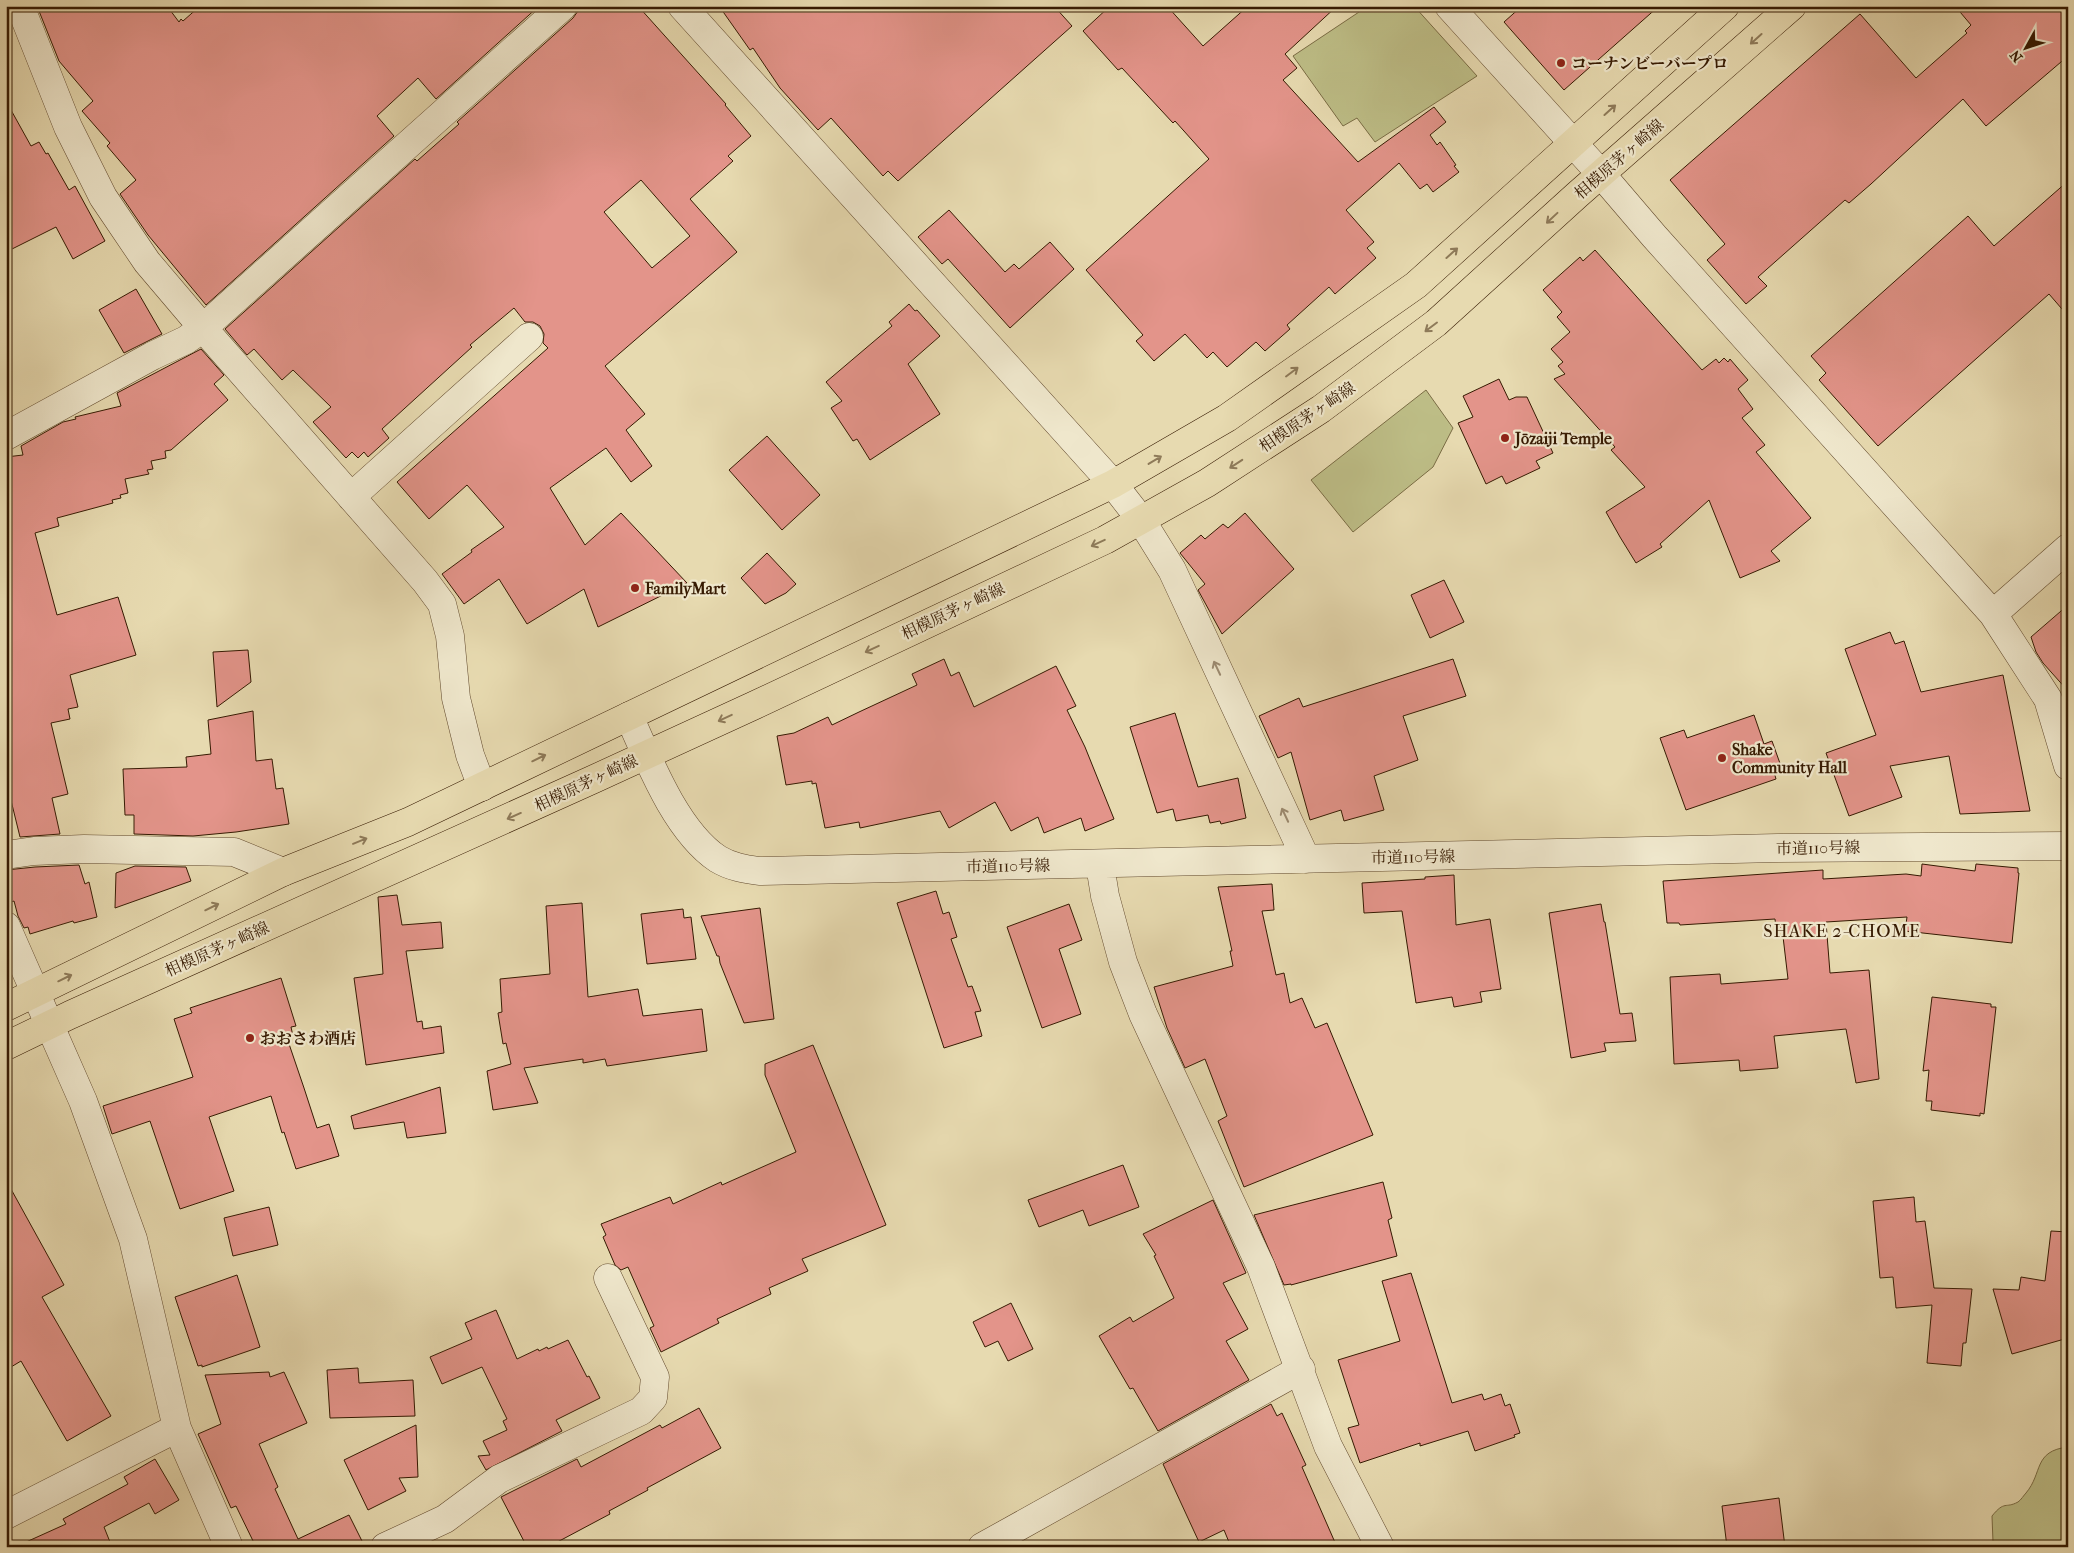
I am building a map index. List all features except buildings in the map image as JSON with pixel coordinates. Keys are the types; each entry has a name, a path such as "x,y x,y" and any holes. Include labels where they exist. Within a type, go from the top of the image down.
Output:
{"main road":[{"path":"6,1007 283,872 408,822 1113,484 1227,418 1416,286 1726,6"},
{"name":"相模原茅ヶ崎線","path":"6,1046 646,755 1105,540 1207,483 1321,409 1429,329 1792,6"}],"street":[{"path":"20,6 68,128 104,197 147,262 425,581 442,604 450,636 456,698 470,755 482,787"},
{"path":"6,436 152,356 186,340 203,328 562,6"},
{"path":"682,6 1113,484 1141,520 1172,570 1306,859"},
{"path":"1449,6 1574,143 1993,614 2048,699 2068,766"},
{"path":"351,497 529,337"},
{"path":"1993,614 2068,548"},
{"name":"市道110号線","path":"629,716 646,755 675,810 692,835 718,859 739,868 759,871 1778,848 2068,846"},
{"path":"6,855 34,851 84,849 234,852 283,872"},
{"path":"1100,864 1105,896 1123,962 1143,1014 1261,1267 1301,1369 1328,1446 1380,1547"},
{"path":"6,926 82,1102 133,1239 177,1428 229,1547"},
{"path":"385,1547 445,1519 499,1479 641,1411 653,1398 655,1377 608,1278"},
{"path":"982,1547 1301,1369"},
{"path":"6,1515 177,1428"}],"green space":[{"path":"1368,6 1414,6 1477,76 1375,142 1357,118 1343,126 1293,56"},
{"path":"1426,390 1453,428 1433,467 1353,532 1311,480"},
{"path":"2068,1447 2068,1545 1995,1547 1993,1542 1992,1516 2003,1506 2014,1504 2020,1500 2035,1478 2040,1464 2049,1453"}],"place":[{"name":"コーナンビーバープロ","path":"1561,63"},
{"name":"Jōzaiji Temple","path":"1505,438"},
{"name":"FamilyMart","path":"635,588"},
{"name":"Shake Community Hall","path":"1722,758"},
{"name":"おおさわ酒店","path":"250,1038"}],"district":[{"name":"SHAKE 2-CHOME","path":"1842,931"}]}
